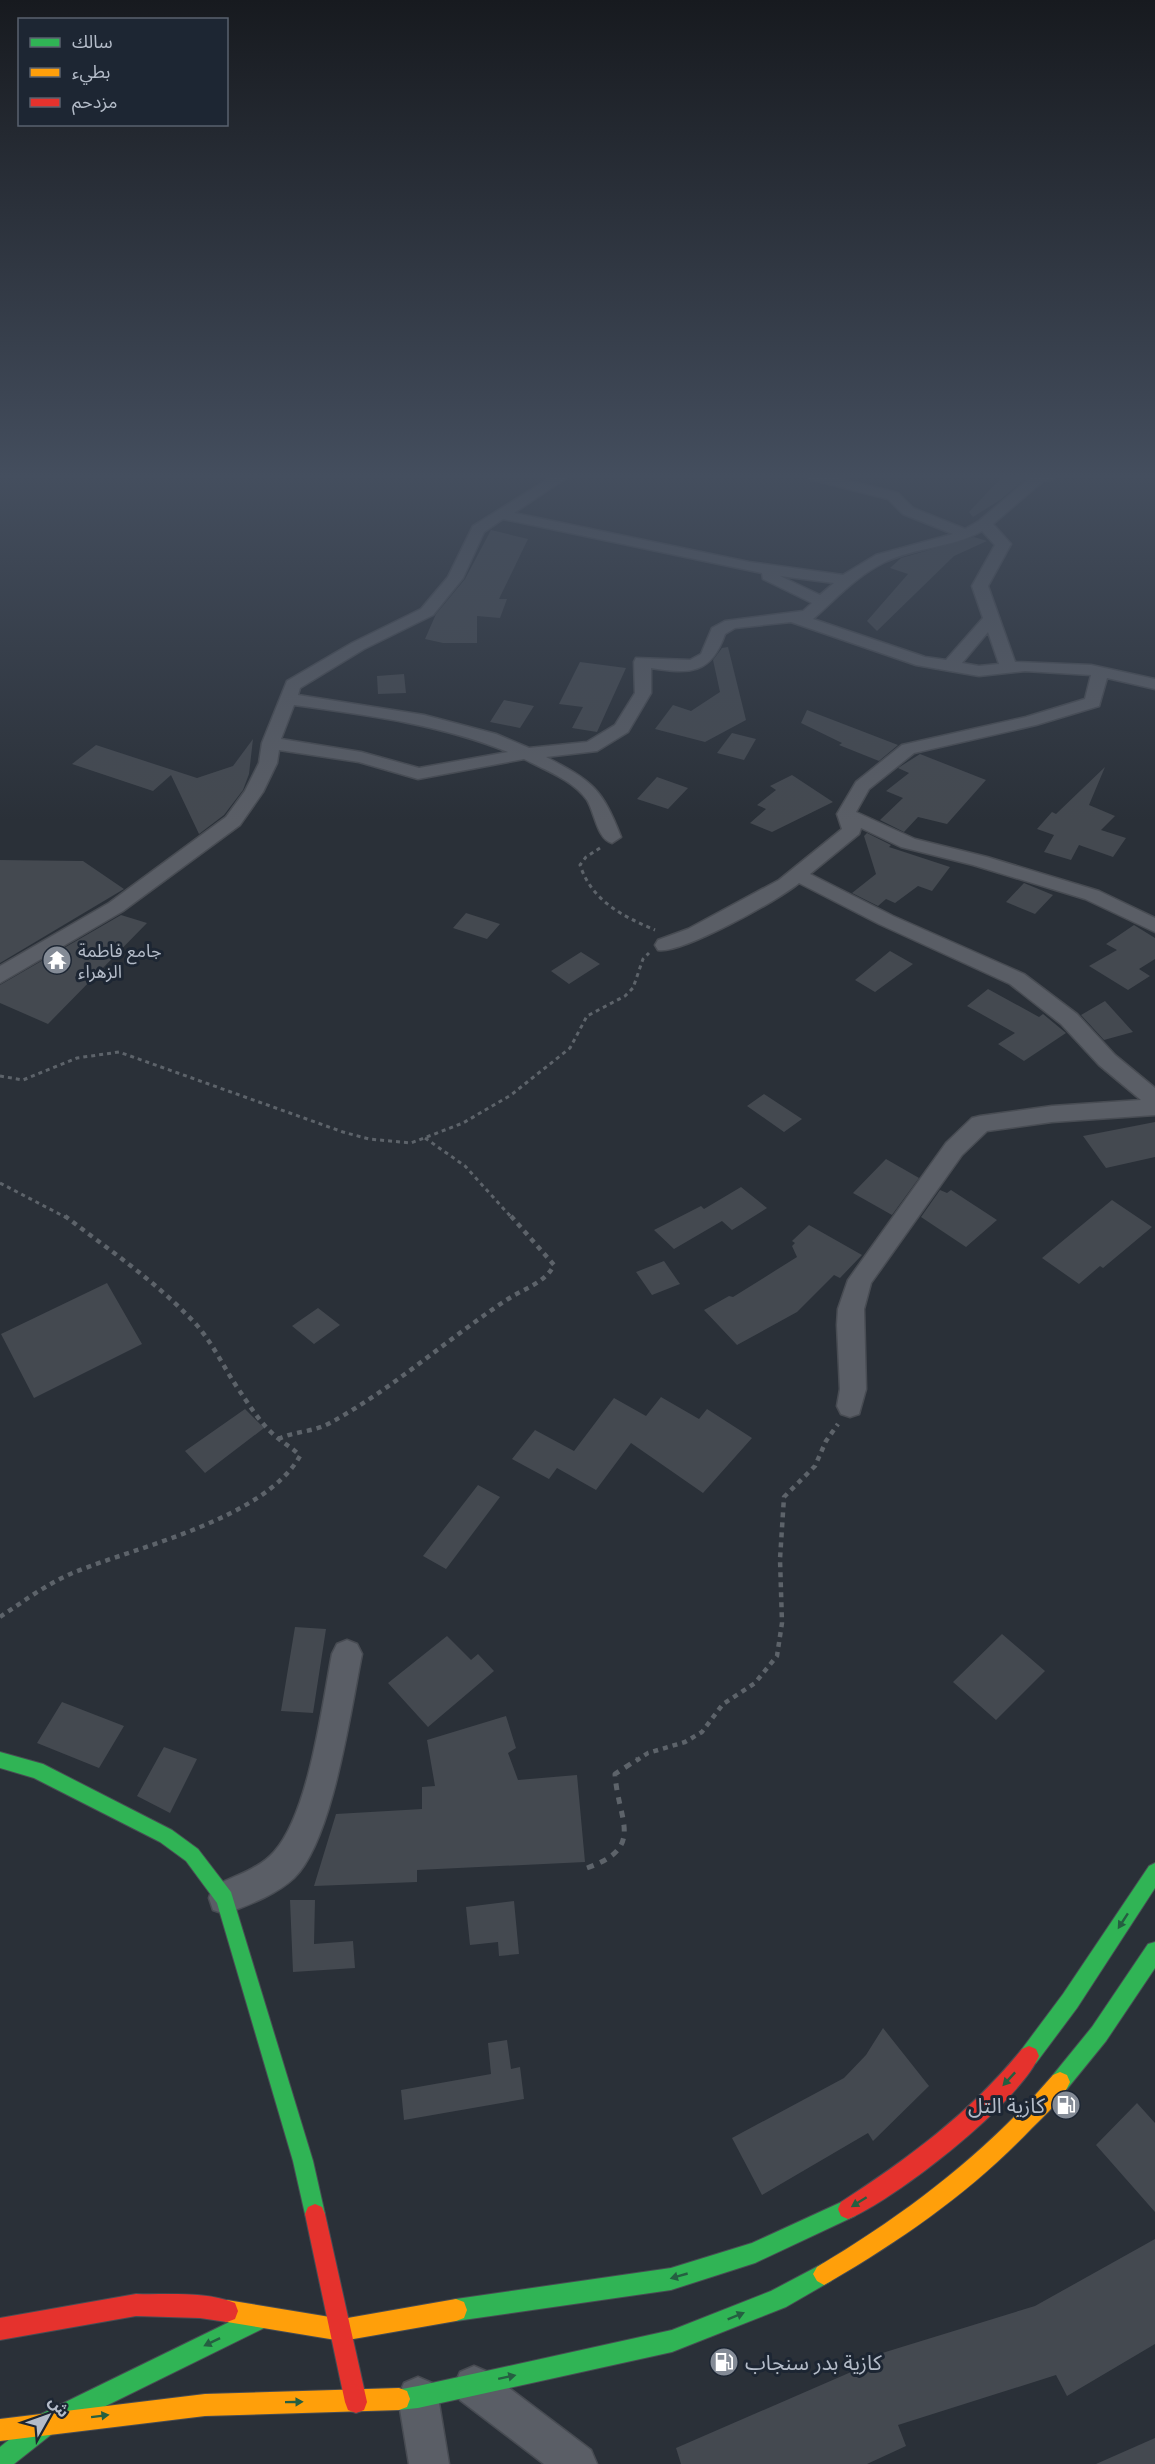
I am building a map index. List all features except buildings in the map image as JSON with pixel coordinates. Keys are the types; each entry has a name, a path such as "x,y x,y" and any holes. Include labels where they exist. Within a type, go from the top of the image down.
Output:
{"main road":[{"path":"0,1760 37,1770 166,1836 192,1855 225,1898 303,2161 356,2402"},
{"path":"0,2329 136,2305 200,2307 342,2330 527,2298 671,2279 755,2253 834,2217 906,2173 970,2121 1024,2063 1070,2001 1155,1872"},
{"path":"0,2430 49,2422 234,2403 356,2402 418,2397 672,2341 778,2299 875,2245 962,2182 1037,2111 1099,2034 1155,1951"},
{"path":"0,2461 49,2422 264,2316"}],"street":[{"path":"0,976 27,957 116,907 233,821 254,792 268,763 271,743 293,685 303,677 427,612 444,591"},
{"path":"799,591 824,603"},
{"path":"271,743 361,757 418,774 529,753 591,747 622,728 644,693 642,662 683,666 698,664 708,656 718,631 731,624 808,615 835,591"},
{"path":"981,591 1009,668"},
{"path":"796,618 922,661 979,671 1025,666 1100,672 1155,684"},
{"path":"950,666 990,620"},
{"path":"671,942 695,934 786,884 852,831 846,814 862,786 908,749 1030,721 1093,702 1100,672"},
{"path":"287,699 428,720 502,740 529,753 585,788 597,801 612,837"},
{"path":"846,814 908,843 980,861 1092,895 1155,926"},
{"path":"797,875 886,920 1017,979 1069,1019 1107,1060 1155,1100"},
{"path":"850,1406 853,1389 851,1309 860,1280 954,1149 980,1124 1053,1114 1155,1107"},
{"path":"225,1898 272,1874 291,1857 299,1842 325,1758 346,1654"},
{"path":"472,2385 577,2464"},
{"path":"418,2397 429,2464"}],"path":[{"path":"612,837 601,823 602,829 612,841 581,861 581,870 590,886 614,911 671,942"},
{"path":"0,1076 23,1080 77,1058 119,1052 350,1134 397,1143 411,1143 463,1123 511,1095 564,1054 574,1043 587,1016 603,1004 626,996 633,988 643,959 671,942"},
{"path":"278,1439 285,1435 317,1431 332,1422 424,1361 459,1331 548,1276 554,1265 546,1253 522,1230 456,1156 424,1138"},
{"path":"0,1183 61,1213 135,1270 191,1319 209,1339 249,1405 278,1439 292,1447 300,1456 295,1466 284,1477 252,1500 204,1526 168,1541 73,1572 35,1593 0,1617"},
{"path":"587,1868 609,1863 622,1847 626,1829 614,1792 615,1774 648,1754 685,1742 702,1732 723,1704 755,1683 777,1656 782,1623 780,1558 784,1497 815,1466 826,1441 850,1406"}],"traffic: fast":[{"path":"0,1760 37,1770 166,1836 192,1855 225,1898 303,2161 315,2214"},
{"path":"1029,2056 1070,2001 1155,1872"},
{"path":"1060,2082 1099,2034 1155,1951"},
{"path":"456,2310 671,2279 755,2253 848,2209"},
{"path":"399,2399 418,2397 672,2341 778,2299 824,2274"},
{"path":"0,2461 49,2422 262,2317"}],"traffic: slow":[{"path":"824,2274 921,2212 981,2165 1009,2139 1060,2082"},
{"path":"227,2311 342,2330 456,2310"},
{"path":"0,2430 146,2410 205,2405 399,2399"}],"traffic: jam":[{"path":"848,2209 946,2141 990,2101 1029,2056"},
{"path":"315,2214 356,2402"},
{"path":"0,2329 136,2305 200,2307 227,2311"}],"place":[{"name":"جامع فاطمة الزهراء","path":"57,960"},
{"name":"كازية التل","path":"1066,2105"},
{"name":"كازية بدر سنجاب","path":"724,2362"}]}
